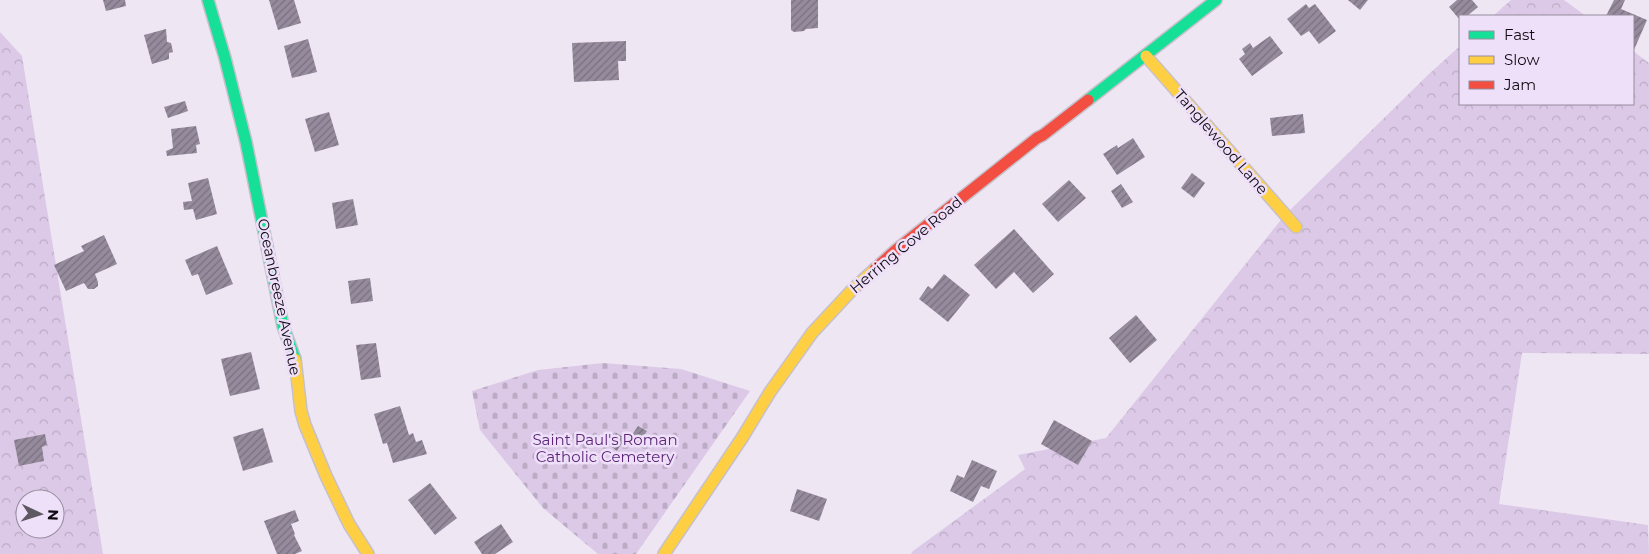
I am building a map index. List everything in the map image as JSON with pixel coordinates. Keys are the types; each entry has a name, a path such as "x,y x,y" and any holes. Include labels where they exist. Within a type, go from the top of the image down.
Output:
{"street":[{"name":"Oceanbreeze Avenue","path":"208,0 246,142 283,326 294,354 300,410 326,476 349,524 368,554"},
{"name":"Herring Cove Road","path":"664,554 726,462 770,392 812,333 852,290 904,244 1037,138 1146,56 1216,0"},
{"name":"Tanglewood Lane","path":"1146,56 1296,227"}],"green space":[{"path":"1511,0 1564,0 1585,15 1494,15"},
{"path":"0,32 22,56 103,554 0,554"},
{"path":"1459,47 1459,105 1634,105 1634,52 1649,63 1649,354 1522,353 1499,504 1648,525 1649,554 911,554 1025,469 1018,455 1106,438 1284,216"},
{"name":"Saint Paul's Roman Catholic Cemetery","path":"603,363 681,369 750,391 636,554 598,554 543,508 480,430 472,391 538,370"}],"building":[{"path":"103,0 125,0 126,6 106,11"},
{"path":"269,0 294,0 301,23 278,30"},
{"path":"791,0 818,0 818,28 794,32 791,30"},
{"path":"1348,0 1368,0 1360,10"},
{"path":"1457,0 1472,0 1478,7 1468,15 1459,15 1459,19 1449,7"},
{"path":"1614,0 1625,0 1621,9 1647,20 1634,50 1634,15 1606,15"},
{"path":"1306,4 1309,8 1315,4 1336,31 1319,44 1309,31 1301,36 1287,19"},
{"path":"166,29 167,42 171,43 173,52 169,53 169,59 152,64 144,35"},
{"path":"1270,36 1283,53 1252,76 1239,59 1245,54 1242,49 1250,43 1253,48"},
{"path":"308,39 317,72 292,78 284,46"},
{"path":"626,41 626,61 618,61 619,80 574,82 572,43"},
{"path":"185,101 188,111 168,118 164,107"},
{"path":"329,112 339,145 315,152 305,119"},
{"path":"1303,114 1305,133 1272,136 1270,118"},
{"path":"196,126 200,144 196,145 197,153 167,156 166,151 173,148 171,129"},
{"path":"1133,138 1145,157 1117,175 1103,154 1117,145 1118,148"},
{"path":"1192,173 1205,183 1194,198 1181,188"},
{"path":"208,178 217,214 196,220 193,209 184,210 183,202 192,201 188,183"},
{"path":"1069,180 1086,198 1058,222 1042,204"},
{"path":"1121,184 1133,202 1122,208 1111,191"},
{"path":"353,199 358,225 336,229 332,203"},
{"path":"1014,229 1054,274 1033,293 1014,272 996,289 974,265"},
{"path":"104,235 117,264 95,274 98,286 94,289 88,289 84,283 66,291 54,265 84,251 81,246"},
{"path":"217,246 233,284 206,295 198,274 192,276 185,260"},
{"path":"944,274 970,295 948,322 919,299 928,286 932,289"},
{"path":"370,278 373,301 351,304 348,281"},
{"path":"1136,315 1157,340 1130,363 1109,338"},
{"path":"376,343 381,377 361,380 356,345"},
{"path":"251,352 260,389 230,396 221,359"},
{"path":"400,406 409,435 413,433 416,442 422,440 427,454 393,463 387,443 383,444 374,414"},
{"path":"1054,420 1092,441 1078,465 1041,444"},
{"path":"638,426 647,431 639,443 630,438"},
{"path":"263,428 273,462 243,471 233,437"},
{"path":"616,433 625,438 617,451 609,445"},
{"path":"45,434 47,445 42,447 44,461 19,466 14,440"},
{"path":"972,460 997,471 989,489 981,486 973,502 950,491 957,475 964,478"},
{"path":"430,483 457,518 435,535 408,500"},
{"path":"797,489 827,499 819,521 790,511"},
{"path":"295,510 299,521 291,524 302,551 295,554 277,554 264,521"},
{"path":"501,524 513,542 495,554 482,554 474,542"}],"traffic: fast":[{"path":"208,0 246,142 283,326 295,359"},
{"path":"1088,100 1216,0"}],"traffic: slow":[{"path":"1146,56 1296,227"},
{"path":"664,554 742,438 770,392 812,333 852,290 875,269"},
{"path":"295,359 301,411 305,425 326,476 349,524 368,554"}],"traffic: jam":[{"path":"875,269 896,250 1037,138 1088,100"}]}
